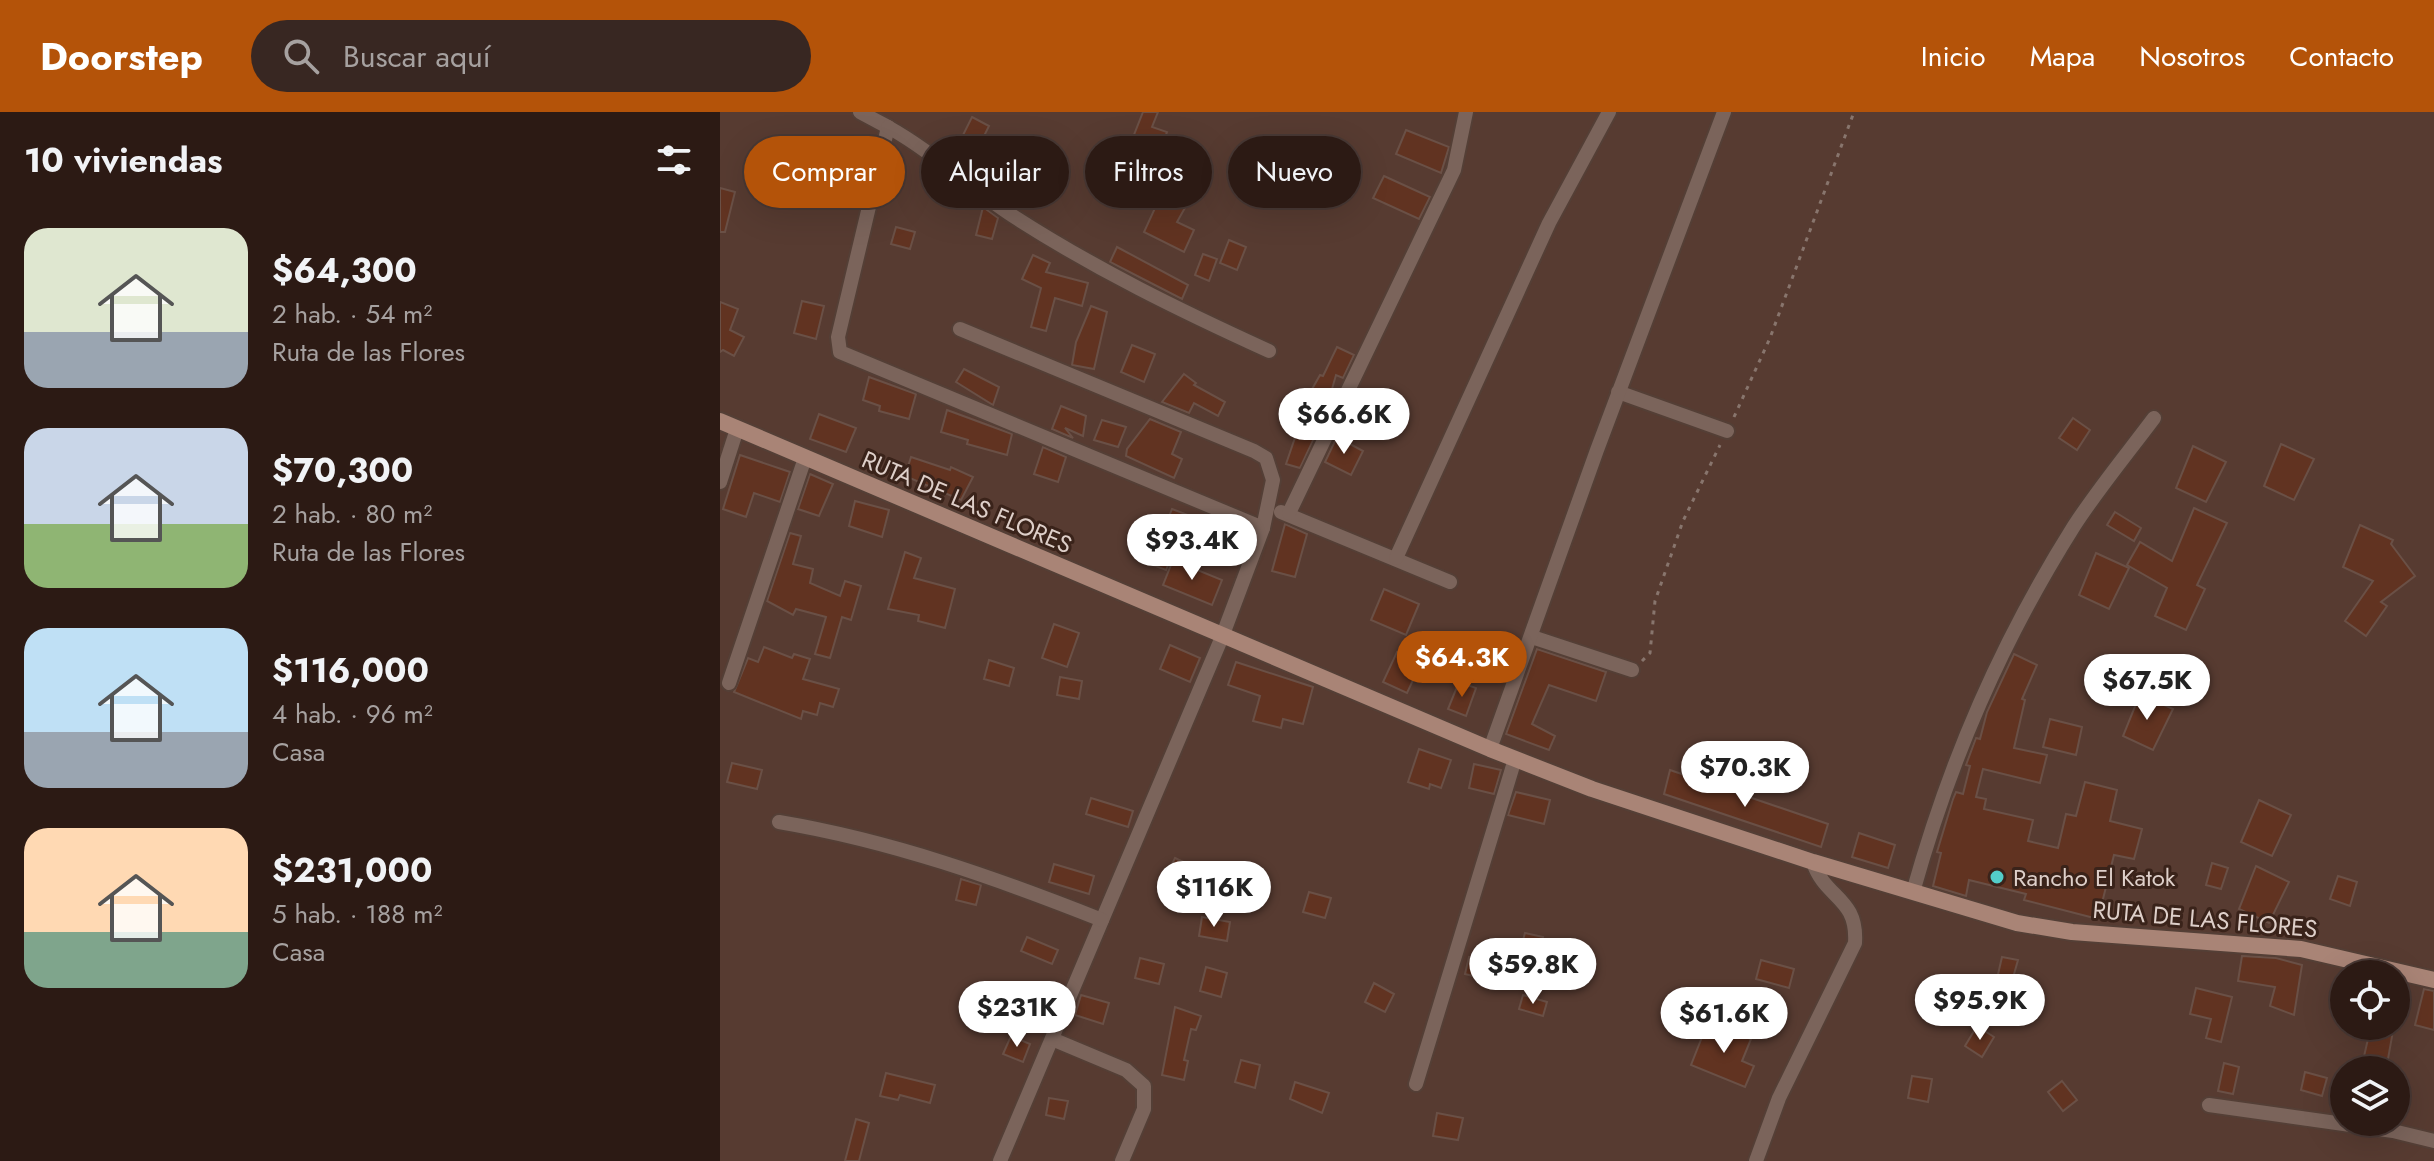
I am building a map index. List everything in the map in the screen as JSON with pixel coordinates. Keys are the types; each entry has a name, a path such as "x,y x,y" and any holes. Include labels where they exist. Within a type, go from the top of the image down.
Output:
{"main road":[{"name":"RUTA DE LAS FLORES","path":"720,421 1490,749 1813,862 2017,923 2072,932 2301,949 2434,980"}],"street":[{"path":"860,112 882,120 922,146 987,199 1055,243 1147,296 1269,351"},
{"path":"1289,513 1454,170 1466,112"},
{"path":"1396,558 1549,223 1609,112"},
{"path":"1490,749 1618,392 1724,112"},
{"path":"882,120 838,337 840,352 855,362 1263,528"},
{"path":"960,329 1254,451 1272,468 1269,510 1222,637 1000,1161"},
{"path":"1618,392 1727,431"},
{"path":"1913,892 1937,805 1958,748 2003,652 2075,525 2154,418"},
{"path":"720,482 737,429"},
{"path":"729,683 805,458"},
{"path":"1269,510 1289,513 1450,582"},
{"path":"1532,637 1632,670"},
{"path":"1416,1084 1515,759"},
{"path":"779,822 845,833 976,871 1102,920"},
{"path":"1756,1161 1779,1098 1855,943 1856,925 1850,908 1825,884 1813,862"},
{"path":"1052,1039 1126,1070 1144,1086 1144,1109 1122,1161"},
{"path":"2209,1105 2393,1131 2434,1141"}],"path":[{"path":"1632,670 1650,653 1655,601 1683,521 1770,338 1854,112"}],"shaded area":[{"path":"720,112 2434,112 2434,1161 720,1161"}],"building":[{"path":"1143,112 1158,112 1152,127 1167,132 1165,136 1134,136"},
{"path":"972,117 989,126 984,136 962,136"},
{"path":"1406,130 1449,147 1441,173 1396,154"},
{"path":"1384,176 1430,197 1419,219 1373,198"},
{"path":"720,188 735,192 725,232 720,232"},
{"path":"984,208 998,218 992,239 976,235"},
{"path":"1155,208 1185,208 1177,222 1194,230 1184,252 1144,232"},
{"path":"896,227 915,232 910,249 891,244"},
{"path":"1229,240 1246,247 1237,270 1220,263"},
{"path":"1117,247 1188,285 1182,299 1110,262"},
{"path":"1203,254 1217,259 1209,281 1195,275"},
{"path":"1033,255 1050,263 1046,272 1088,283 1082,306 1055,298 1046,331 1031,327 1041,288 1022,279"},
{"path":"802,301 824,306 816,339 794,333"},
{"path":"720,302 738,309 730,330 744,337 734,356 723,350 720,352"},
{"path":"1091,306 1107,312 1094,369 1072,365 1076,342"},
{"path":"1132,345 1155,354 1144,382 1121,372"},
{"path":"1337,347 1354,355 1343,378 1336,375 1324,417 1300,468 1286,464 1311,391 1320,375 1323,376"},
{"path":"964,369 999,387 993,405 956,382"},
{"path":"1184,374 1196,383 1194,385 1225,402 1218,416 1194,403 1189,413 1162,402"},
{"path":"869,377 916,394 909,419 879,411 880,406 863,400"},
{"path":"1061,406 1086,416 1083,436 1065,428 1073,438 1052,429"},
{"path":"947,410 1012,434 1007,455 967,444 968,440 941,432"},
{"path":"819,414 856,428 846,452 810,439"},
{"path":"2073,418 2090,430 2077,450 2059,438"},
{"path":"1150,419 1181,432 1172,454 1182,459 1174,478 1126,456 1127,449"},
{"path":"1102,420 1126,427 1118,447 1094,440"},
{"path":"1337,437 1363,451 1351,475 1325,462"},
{"path":"2281,444 2314,459 2294,500 2264,486"},
{"path":"2193,446 2226,462 2206,502 2176,488"},
{"path":"1043,447 1066,457 1058,482 1034,474"},
{"path":"740,455 790,472 780,502 754,493 746,517 723,509"},
{"path":"911,457 950,470 951,467 973,477 961,500 905,476"},
{"path":"810,474 833,484 819,516 798,509"},
{"path":"855,501 889,510 882,537 849,526"},
{"path":"2194,508 2227,523 2197,585 2205,589 2186,630 2155,616 2167,588 2127,565 2140,542 2172,561"},
{"path":"1172,509 1188,515 1166,570 1150,564"},
{"path":"2115,512 2141,528 2134,541 2107,525"},
{"path":"1285,524 1307,534 1295,577 1272,571"},
{"path":"2360,525 2393,540 2391,544 2415,576 2381,602 2387,606 2366,636 2345,621 2373,581 2343,567"},
{"path":"790,533 801,536 793,564 813,569 810,583 840,596 845,581 861,586 851,620 842,617 830,658 815,654 826,617 796,609 793,615 767,601"},
{"path":"905,552 921,558 914,578 955,589 945,628 918,621 919,615 888,609"},
{"path":"2096,553 2129,568 2109,609 2079,595"},
{"path":"1173,560 1222,580 1212,605 1163,585"},
{"path":"1384,589 1419,604 1406,635 1371,620"},
{"path":"1054,624 1079,633 1067,667 1042,658"},
{"path":"1170,645 1200,658 1190,682 1160,669"},
{"path":"764,647 792,658 794,654 810,659 803,679 839,689 833,707 820,703 817,715 803,711 801,719 734,692 748,658 758,662"},
{"path":"1537,649 1606,672 1596,701 1549,685 1532,724 1555,736 1549,750 1506,734"},
{"path":"1397,652 1421,663 1407,693 1383,682"},
{"path":"2014,654 2037,665 2022,699 2025,700 2014,748 2047,755 2040,783 1983,769 1976,797 1986,799 1984,809 2033,820 2028,841 2058,848 2066,814 2076,816 2085,782 2117,790 2110,821 2142,829 2134,859 2114,855 2098,919 2024,900 2026,894 1969,880 1966,896 1933,886 1941,853 1937,852 1953,799 1956,792 1963,794 1970,766 1966,765 1976,738 1980,739 1987,712"},
{"path":"989,660 1014,668 1009,686 984,679"},
{"path":"1236,662 1313,687 1303,724 1283,719 1281,728 1253,721 1260,696 1228,685"},
{"path":"1060,677 1082,681 1079,699 1057,695"},
{"path":"1459,682 1476,688 1466,716 1448,709"},
{"path":"2140,694 2173,709 2153,750 2123,736"},
{"path":"2050,719 2082,727 2076,755 2043,747"},
{"path":"1419,749 1451,760 1441,788 1430,784 1429,789 1408,782"},
{"path":"732,763 762,770 757,789 727,782"},
{"path":"1474,764 1501,770 1494,794 1469,788"},
{"path":"1670,770 1828,824 1821,847 1664,794"},
{"path":"1516,792 1550,800 1544,824 1508,815"},
{"path":"1091,798 1133,811 1128,827 1086,814"},
{"path":"2259,800 2291,815 2272,856 2241,842"},
{"path":"1859,833 1895,845 1888,868 1852,857"},
{"path":"1175,858 1198,869 1190,884 1168,872"},
{"path":"2212,863 2228,868 2221,889 2206,885"},
{"path":"1054,864 1094,876 1089,894 1049,882"},
{"path":"2256,866 2289,882 2269,923 2239,909"},
{"path":"2338,876 2357,882 2350,906 2330,899"},
{"path":"961,879 981,885 976,905 956,900"},
{"path":"1309,892 1331,898 1325,918 1303,912"},
{"path":"1202,917 1230,922 1227,941 1199,936"},
{"path":"1525,933 1543,937 1539,956 1520,951"},
{"path":"1027,937 1058,950 1052,964 1021,951"},
{"path":"2242,956 2276,958 2302,965 2294,1015 2270,1006 2275,987 2238,981"},
{"path":"1469,957 1524,971 1520,988 1465,974"},
{"path":"2002,957 2018,960 2003,1013 1990,1009"},
{"path":"1140,958 1164,964 1159,984 1135,978"},
{"path":"1761,960 1794,969 1789,988 1756,979"},
{"path":"1206,967 1227,973 1221,997 1200,991"},
{"path":"1374,983 1394,994 1385,1012 1365,1002"},
{"path":"2196,988 2232,997 2221,1042 2206,1038 2211,1019 2190,1014"},
{"path":"2424,989 2434,991 2434,1030 2415,1025"},
{"path":"1081,995 1109,1003 1103,1024 1075,1015"},
{"path":"1523,995 1547,1002 1543,1016 1519,1009"},
{"path":"1175,1007 1201,1016 1196,1030 1191,1029 1184,1060 1188,1061 1184,1080 1162,1075"},
{"path":"1708,1022 1751,1039 1742,1061 1754,1066 1745,1087 1691,1065"},
{"path":"1977,1026 1994,1037 1982,1057 1965,1046"},
{"path":"1011,1036 1030,1044 1023,1062 1003,1054"},
{"path":"2368,1040 2391,1040 2389,1056 2364,1056"},
{"path":"1241,1060 1260,1065 1255,1088 1235,1082"},
{"path":"2224,1063 2239,1067 2233,1094 2218,1091"},
{"path":"2305,1072 2327,1078 2322,1096 2301,1090"},
{"path":"886,1073 935,1085 930,1103 900,1095 898,1100 880,1096"},
{"path":"1912,1076 1932,1079 1928,1102 1908,1098"},
{"path":"2062,1081 2077,1100 2063,1111 2048,1092"},
{"path":"1295,1082 1329,1093 1322,1113 1290,1099"},
{"path":"1049,1098 1068,1101 1064,1119 1046,1115"},
{"path":"1437,1113 1463,1118 1458,1140 1433,1136"},
{"path":"856,1119 869,1123 859,1161 845,1161"}],"place":[{"name":"Rancho El Katok","path":"1997,877"}]}
